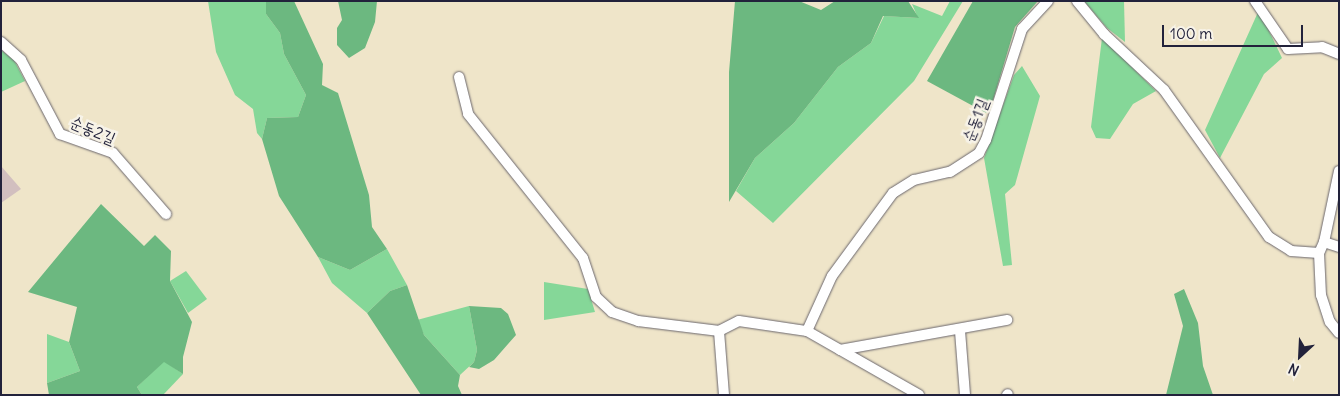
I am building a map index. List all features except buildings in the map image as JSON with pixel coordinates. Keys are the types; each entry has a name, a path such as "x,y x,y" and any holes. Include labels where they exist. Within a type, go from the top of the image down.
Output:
{"street":[{"name":"순동1길","path":"807,330 832,276 893,193 914,180 950,172 979,153 986,140 1022,29 1048,1"},
{"path":"1077,1 1104,34 1164,90 1270,237 1291,251 1319,253"},
{"path":"1255,1 1288,49 1322,47 1339,54"},
{"name":"순동2길","path":"1,42 21,60 60,134 113,153 166,214"},
{"path":"459,77 468,114 583,258 596,297 612,312 638,320 719,331 739,321 807,330 919,395"},
{"path":"1339,171 1324,242 1319,253 1321,295 1330,322 1339,333"},
{"path":"1324,242 1339,247"},
{"path":"840,350 960,331 1007,320"},
{"path":"719,331 724,395"},
{"path":"960,331 965,395"}],"shaded area":[{"path":"1,166 21,189 1,203"}],"green space":[{"path":"208,1 266,1 266,14 280,33 284,54 306,95 298,117 267,118 262,139 257,133 253,109 235,95 216,52"},
{"path":"266,1 294,1 323,64 322,85 338,93 369,195 372,227 387,249 350,270 318,257 279,196 262,139 267,118 298,117 306,95 284,54 280,33 266,14"},
{"path":"338,1 377,1 375,22 365,48 349,58 337,45 337,28 342,20"},
{"path":"735,1 799,1 821,10 835,1 908,1 919,18 883,16 871,43 838,67 794,123 755,158 729,202 729,72"},
{"path":"950,1 963,1 914,81 773,223 736,191 755,158 794,123 838,67 871,43 884,16 918,18 912,4 942,16"},
{"path":"973,1 1038,1 1015,27 991,107 986,113 927,81"},
{"path":"1084,1 1124,1 1125,42 1107,28"},
{"path":"1259,10 1282,58 1264,74 1220,158 1205,130"},
{"path":"1102,38 1156,91 1133,104 1110,139 1096,138 1091,127"},
{"path":"1,50 14,60 25,81 1,92"},
{"path":"1022,66 1040,96 1015,185 1005,194 1012,265 1003,266 984,158 1014,75"},
{"path":"101,204 144,246 155,235 171,251 170,281 192,322 183,357 183,374 164,362 137,387 142,395 49,395 47,383 80,371 69,342 77,307 28,292"},
{"path":"387,249 407,285 390,291 367,313 332,283 318,257 350,270"},
{"path":"186,271 207,299 188,313 170,281"},
{"path":"544,282 588,289 595,312 544,320"},
{"path":"407,285 424,335 460,375 458,386 462,395 421,395 367,313 390,291"},
{"path":"1184,289 1198,323 1203,366 1213,395 1166,395 1183,326 1174,294"},
{"path":"469,306 477,350 474,362 460,375 424,335 417,320"},
{"path":"469,306 501,308 508,314 516,335 494,360 479,369 469,367 474,362 477,350"},
{"path":"47,334 69,342 80,371 47,383"},
{"path":"164,361 183,374 163,395 142,395 137,387"}]}
